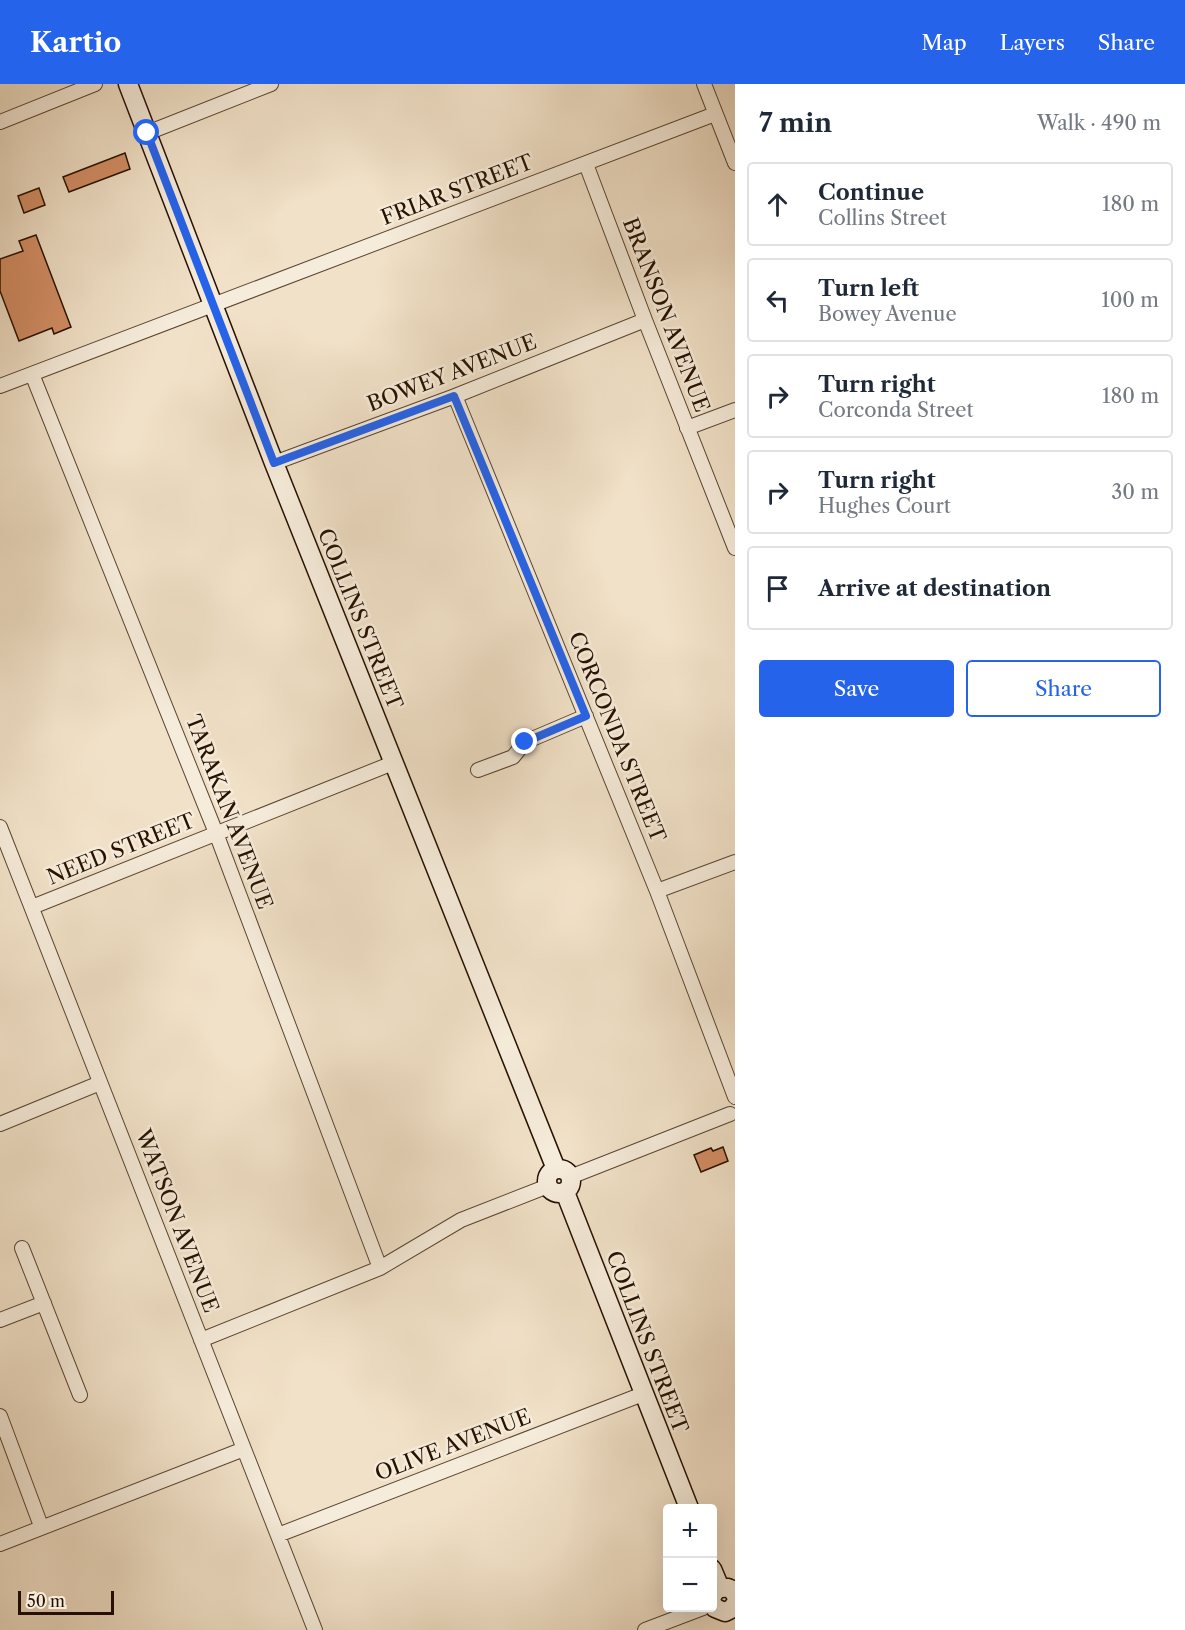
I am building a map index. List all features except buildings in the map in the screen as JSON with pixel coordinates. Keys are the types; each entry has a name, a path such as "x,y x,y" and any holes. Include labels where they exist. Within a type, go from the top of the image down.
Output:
{"street":[{"path":"0,122 95,84"},
{"name":"COLLINS STREET","path":"128,84 274,463 686,1504"},
{"path":"147,133 272,84"},
{"path":"704,84 735,163"},
{"name":"FRIAR STREET","path":"0,386 715,114"},
{"name":"BRANSON AVENUE","path":"586,164 735,548"},
{"name":"BOWEY AVENUE","path":"274,463 454,396 645,320"},
{"name":"TARAKAN AVENUE","path":"32,374 216,833 380,1268"},
{"name":"CORCONDA STREET","path":"454,396 657,891 734,1108"},
{"path":"687,428 735,410"},
{"path":"478,770 513,757 525,742 586,716"},
{"name":"NEED STREET","path":"32,907 393,763"},
{"name":"WATSON AVENUE","path":"0,827 315,1630"},
{"path":"657,891 735,862"},
{"path":"0,1124 100,1083"},
{"path":"201,1340 380,1268 461,1220 734,1108"},
{"path":"22,1248 80,1395"},
{"path":"0,1320 44,1303"},
{"name":"OLIVE AVENUE","path":"278,1535 643,1394"},
{"path":"0,1416 41,1526"},
{"path":"0,1544 41,1526 244,1449"},
{"path":"717,1584 723,1603"},
{"path":"645,1630 692,1612"}],"route":[{"path":"147,133 274,463 454,396 586,716 525,742"}]}
